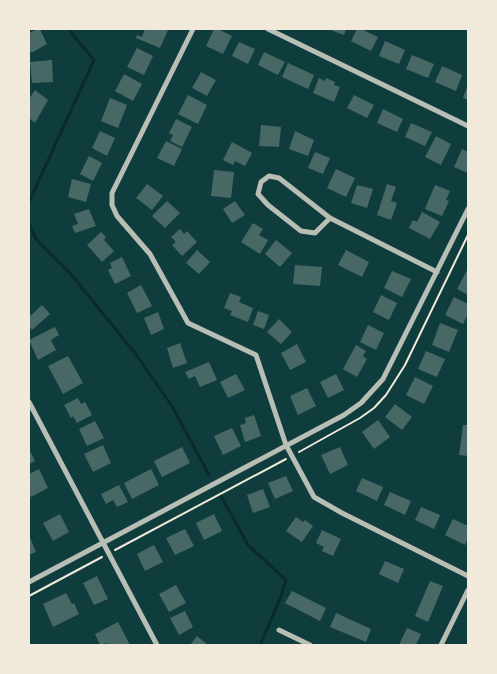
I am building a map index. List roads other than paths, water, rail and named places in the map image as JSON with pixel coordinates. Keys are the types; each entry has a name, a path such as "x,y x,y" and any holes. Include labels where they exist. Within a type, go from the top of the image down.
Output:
{"street":[{"path":"193,29 112,193 112,205 117,216 150,254 188,323 256,355 286,445 314,497 468,576"},
{"path":"268,29 468,126"},
{"path":"330,218 314,233 301,231 268,205 258,194 261,182 269,176 279,178 330,218 437,272"},
{"path":"29,582 344,415 361,403 383,379 468,209"},
{"path":"29,402 157,645"},
{"path":"441,645 468,590"},
{"path":"278,630 310,645"}],"waterway":[{"path":"29,202 94,60 68,29"},
{"path":"29,224 36,239 69,272 135,353 172,406 209,475"},
{"path":"221,496 248,545 286,580 260,645"}]}
